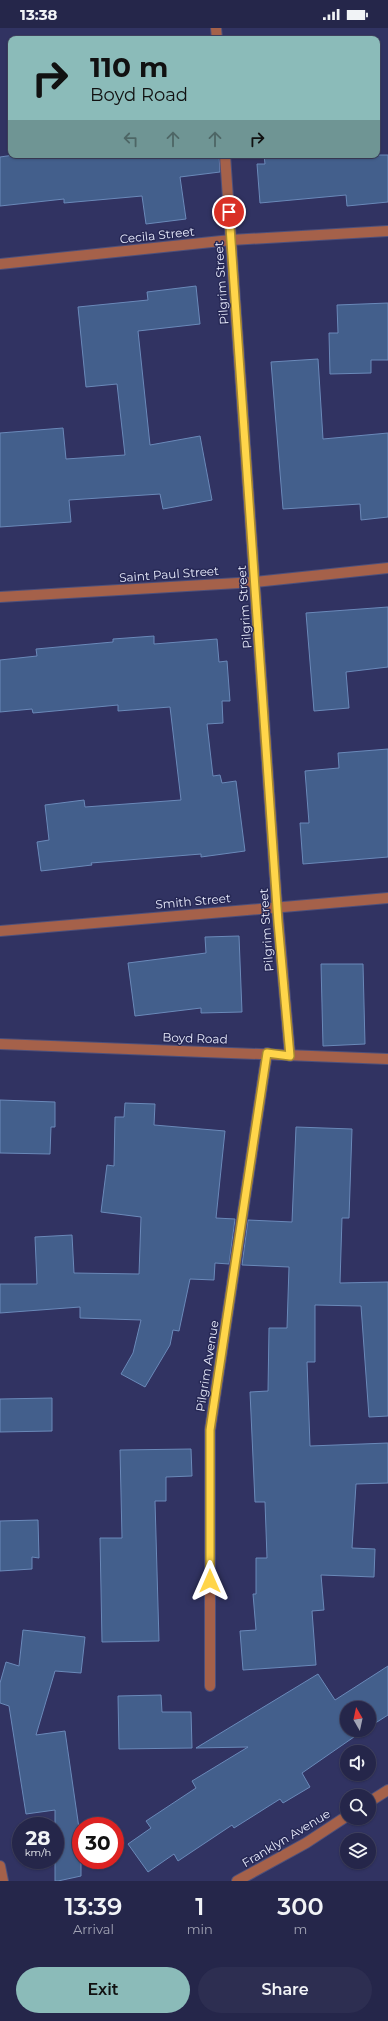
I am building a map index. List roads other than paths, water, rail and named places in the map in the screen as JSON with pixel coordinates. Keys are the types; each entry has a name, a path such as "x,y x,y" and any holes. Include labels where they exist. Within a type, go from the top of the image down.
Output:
{"street":[{"name":"Pilgrim Street","path":"225,158 278,907 290,1056"},
{"name":"Cecila Street","path":"0,264 231,240 388,231"},
{"name":"Saint Paul Street","path":"0,597 255,582 388,568"},
{"name":"Smith Street","path":"0,931 388,898"},
{"name":"Boyd Road","path":"0,1044 267,1053 290,1056 388,1059"},
{"name":"Pilgrim Avenue","path":"210,1686 210,1430 267,1053"},
{"path":"376,1798 388,1790"},
{"name":"Franklyn Avenue","path":"238,1881 306,1843 340,1821"},
{"path":"0,1866 3,1881"}]}
